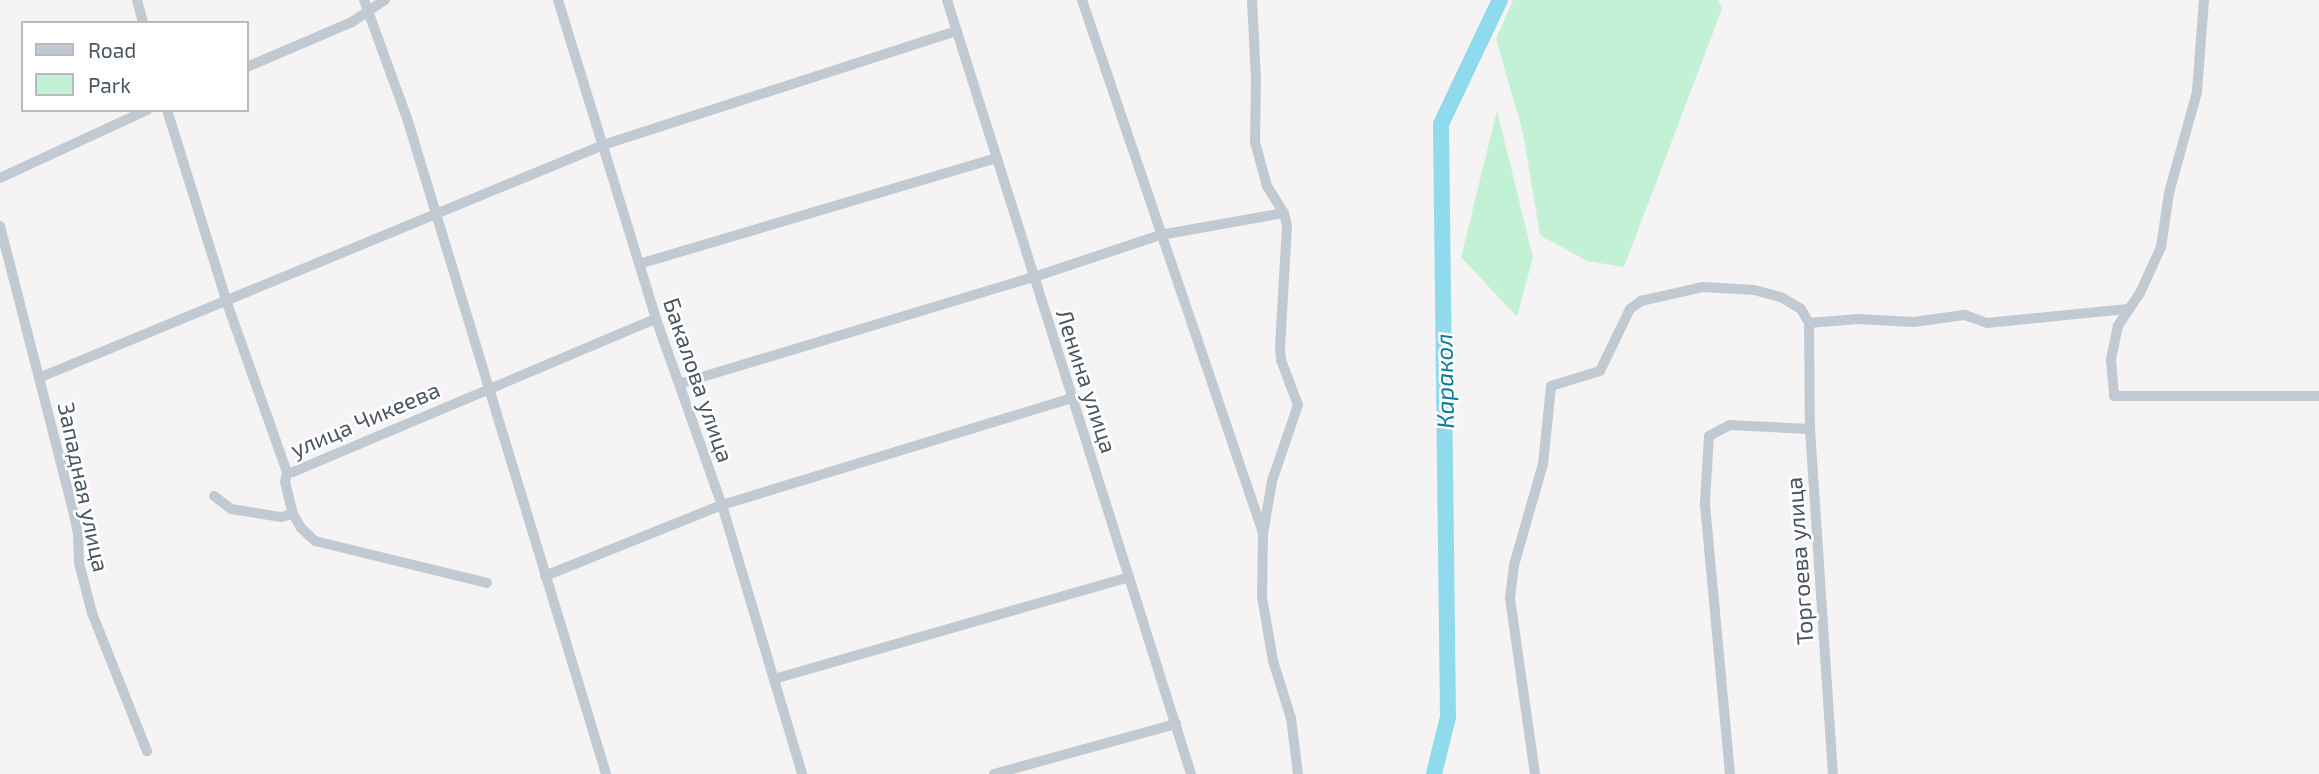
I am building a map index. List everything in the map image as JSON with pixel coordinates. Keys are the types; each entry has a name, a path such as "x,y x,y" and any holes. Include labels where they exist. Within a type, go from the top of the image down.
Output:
{"street":[{"path":"136,0 142,21"},
{"path":"248,67 352,22 366,4 385,0"},
{"name":"Бакалова улица","path":"558,0 656,319 722,505 802,774"},
{"name":"Ленина улица","path":"947,0 1191,774"},
{"path":"1082,0 1263,534"},
{"path":"1252,0 1256,79 1255,142 1267,186 1284,213 1287,247 1280,348 1281,360 1298,405 1272,481 1263,534 1262,597 1265,628 1291,718 1298,774"},
{"path":"2204,0 2197,92 2169,193 2161,247 2140,293 2118,326 2111,360 2114,396 2319,396"},
{"path":"366,4 407,118 433,215 606,774"},
{"path":"41,377 603,145 957,31"},
{"path":"0,178 143,112"},
{"name":"улица Чикеева","path":"168,112 226,300 287,472 293,472 656,319"},
{"path":"639,264 997,158"},
{"path":"679,384 1034,277 1160,235 1284,213"},
{"name":"Западная улица","path":"0,226 41,377 73,510 78,534 79,563 92,613 147,751"},
{"path":"1535,774 1510,598 1514,565 1543,464 1551,386 1600,371 1630,309 1641,301 1703,287 1754,290 1801,309 1808,323 1858,319 1913,322 1965,315 1987,323 2128,310"},
{"name":"Торгоева улица","path":"1808,323 1810,429 1833,774"},
{"path":"545,576 722,505 1072,398"},
{"path":"1730,774 1705,503 1709,436 1730,425 1810,429"},
{"path":"287,472 285,482 293,514 301,528 315,541 487,583"},
{"path":"215,496 231,509 281,517 293,514"},
{"path":"774,679 1129,577"},
{"path":"993,774 1176,724"}],"green space":[{"path":"1513,0 1718,0 1722,9 1624,267 1587,261 1540,235 1523,133 1496,39"},
{"path":"1497,111 1533,257 1517,317 1461,257"}],"waterway":[{"name":"Каракол","path":"1434,774 1448,717 1441,124 1500,0"}]}
